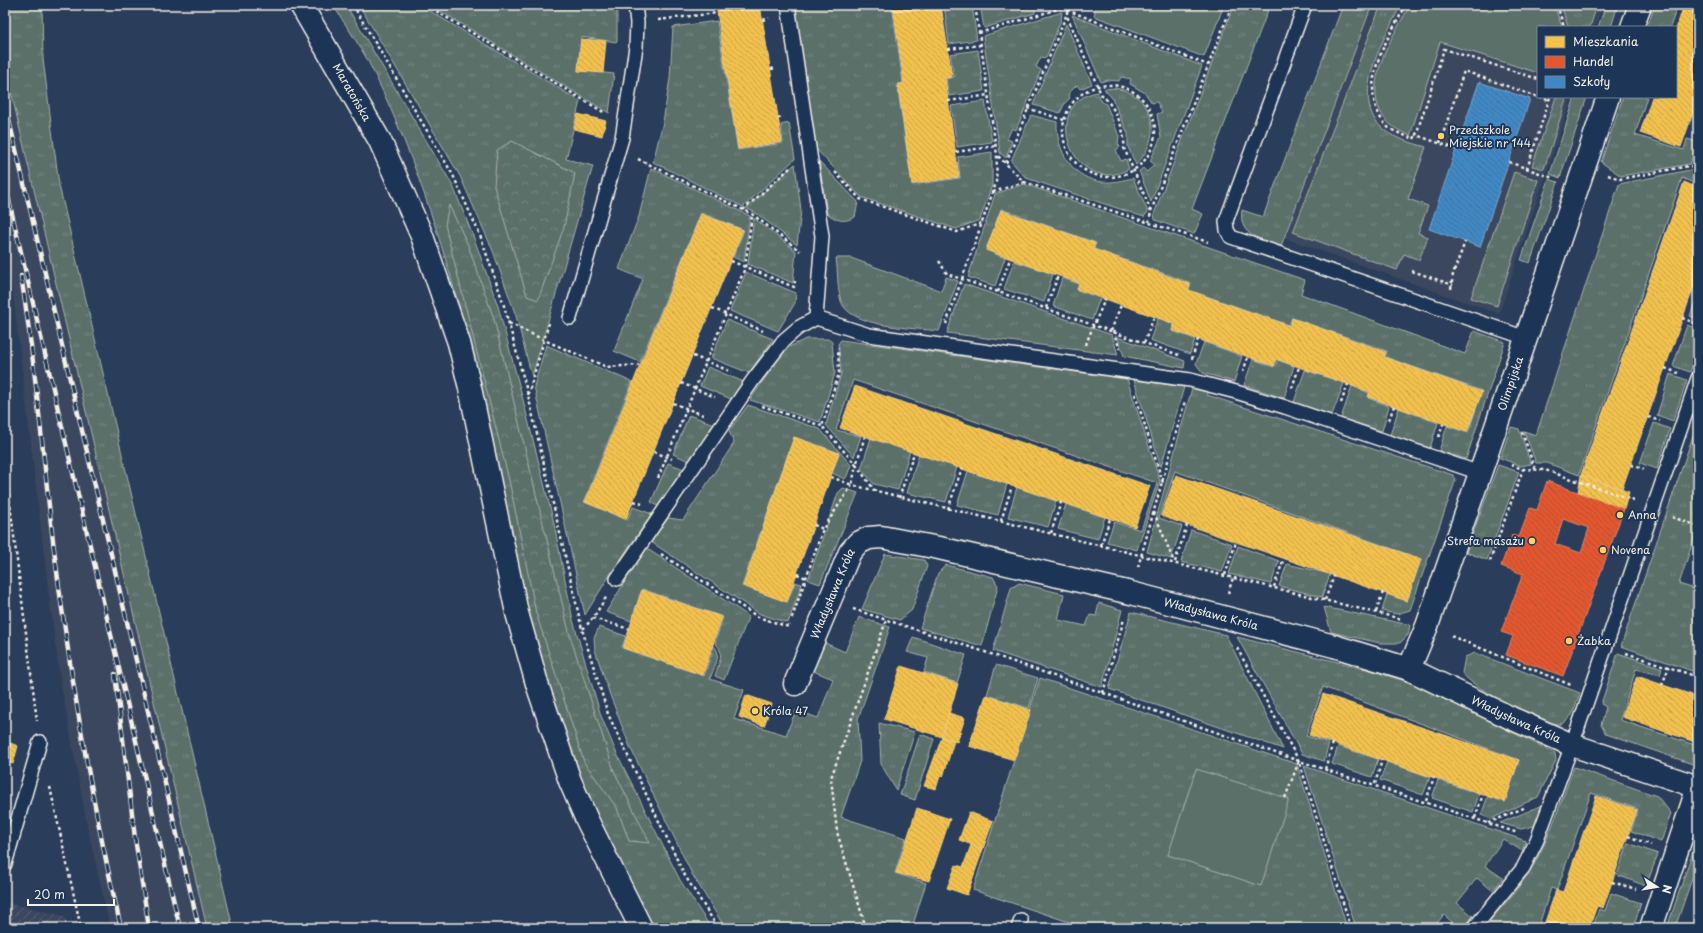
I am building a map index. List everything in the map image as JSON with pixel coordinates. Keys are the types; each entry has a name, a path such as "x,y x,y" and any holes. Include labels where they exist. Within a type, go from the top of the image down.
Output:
{"street":[{"name":"Maratońska","path":"301,5 380,141 422,236 459,343 526,650 553,734 587,820 641,928"},
{"path":"1632,26 1640,5"},
{"name":"Olimpijska","path":"1409,669 1427,626 1608,98"},
{"name":"Władysława Króla","path":"794,684 850,552 858,543 869,538 881,537 939,548 1131,593 1320,642 1409,669 1511,718 1572,745 1698,787"},
{"path":"1651,928 1698,787"}],"lane":[{"path":"570,318 618,149 636,47 637,23 635,5"},
{"path":"788,5 822,236 816,318"},
{"path":"1305,5 1226,220 1227,230 1231,237 1526,338"},
{"path":"617,579 753,380 784,340 798,328 816,318 837,326 869,335 1190,380 1483,465"},
{"path":"1474,928 1523,868 1537,840 1572,745 1698,378"},
{"path":"5,864 40,742"}],"path":[{"path":"353,5 453,175 480,234 508,322 528,395 582,629 608,714 684,874 718,928"},
{"path":"426,5 612,117"},
{"path":"761,6 767,5"},
{"path":"939,344 996,183 998,155 975,5"},
{"path":"979,33 1071,5"},
{"path":"1149,222 1151,211 1232,5"},
{"path":"1406,5 1378,60 1373,82 1373,97 1378,113 1388,127 1414,139 1444,48 1537,79"},
{"path":"1557,5 1564,26"},
{"path":"1006,163 1027,108 1066,16 1067,6"},
{"path":"1067,10 1208,64"},
{"path":"693,15 717,13"},
{"path":"1066,16 1101,94 1110,102 1125,137 1124,148 1151,211"},
{"path":"948,49 981,45"},
{"path":"1440,143 1464,71 1537,96"},
{"path":"1113,84 1128,88 1141,97 1150,109 1155,124 1155,140 1150,154 1140,166 1134,170 1111,178 1096,176 1082,169 1072,159 1065,145 1063,130 1064,120 1072,102 1083,92 1097,86 1113,84"},
{"path":"948,101 989,95"},
{"path":"1527,169 1550,99"},
{"path":"1027,108 1064,120"},
{"path":"1416,135 1456,149"},
{"path":"956,152 996,146"},
{"path":"618,149 752,214 800,251"},
{"path":"743,210 797,161 796,152 817,154 860,199 957,232 982,223"},
{"path":"998,155 1024,182 1208,242 1227,230"},
{"path":"1509,162 1527,169 1581,177 1620,179 1689,166 1698,166"},
{"path":"993,192 1024,182"},
{"path":"655,485 746,268 752,214"},
{"path":"1444,310 1452,285 1453,274 1465,242"},
{"path":"799,258 800,244"},
{"path":"998,292 1010,259"},
{"path":"731,261 794,287 795,280"},
{"path":"939,261 948,274 1192,360"},
{"path":"1412,271 1452,285"},
{"path":"1046,308 1058,276"},
{"path":"1080,365 1091,330 1095,325 1105,299"},
{"path":"1121,305 1112,331 1128,371 1163,483"},
{"path":"712,308 784,340"},
{"path":"1144,343 1154,317"},
{"path":"528,395 551,318"},
{"path":"1682,318 1698,324"},
{"path":"508,322 544,340 607,367 640,366"},
{"path":"822,426 839,373 837,326"},
{"path":"1103,693 1141,554 1163,483 1190,380 1192,360 1198,339"},
{"path":"693,356 753,380"},
{"path":"682,383 696,389"},
{"path":"740,399 822,426 877,492"},
{"path":"673,403 724,423"},
{"path":"831,477 852,485 865,436"},
{"path":"899,498 914,453"},
{"path":"5,464 40,742"},
{"path":"1483,465 1545,470 1640,503"},
{"path":"948,509 962,468"},
{"path":"1490,561 1523,469"},
{"path":"1001,521 1012,486"},
{"path":"634,501 662,512"},
{"path":"1051,533 1061,502"},
{"path":"1154,512 1175,563"},
{"path":"1101,545 1110,519"},
{"path":"814,525 823,529"},
{"path":"1175,563 1188,525"},
{"path":"1224,575 1236,542"},
{"path":"1141,554 1427,626 1578,688 1588,696"},
{"path":"1274,587 1284,558"},
{"path":"797,574 805,580 819,586 830,601 886,621 985,652 1299,761 1426,801 1537,840"},
{"path":"1325,600 1334,576"},
{"path":"1233,578 1220,617 1299,761 1351,928"},
{"path":"582,629 593,618 617,579"},
{"path":"1376,612 1383,592"},
{"path":"593,618 629,629"},
{"path":"866,928 837,832 830,778 886,621"},
{"path":"1606,646 1698,677"},
{"path":"1662,685 1669,667"},
{"path":"1325,769 1333,743"},
{"path":"1375,784 1382,760"},
{"path":"1285,798 1299,761"},
{"path":"1426,801 1434,777"},
{"path":"48,780 81,928"},
{"path":"1475,818 1483,794"},
{"path":"1628,836 1654,846"},
{"path":"1612,882 1639,890"},
{"path":"1590,925 1599,928"}],"shaded area":[{"name":"Przedszkole Miejskie nr 144","path":"1372,5 1603,5 1595,26 1537,26 1537,98 1572,98 1499,314 1284,238"},
{"path":"5,66 207,928 110,928 87,825 60,678 11,277 5,249"},
{"path":"5,902 65,916 68,928 5,928"}],"green space":[{"path":"5,5 42,5 43,59 59,185 233,928 207,928 5,66"},
{"path":"333,5 346,5 453,186 475,241 498,306 553,519 573,620 601,716 616,752 680,880 711,928 654,928 615,854 580,777 551,698 528,618 475,368 457,298 436,228 398,125 383,92 363,52"},
{"path":"359,5 420,5 580,101 566,159 593,166 532,377 516,316 493,251 460,176"},
{"path":"430,5 597,5 617,11 617,42 581,37 578,70 614,74 609,113"},
{"path":"795,5 892,5 903,83 897,84 912,185 960,178 958,157 992,152 992,185 980,220 956,229 861,197 816,149"},
{"path":"944,5 972,5 977,40 949,44"},
{"path":"980,5 1040,5 1035,7 1035,13 984,28"},
{"path":"1096,5 1224,5 1204,57 1094,16"},
{"path":"1234,5 1270,5 1192,209 1203,214 1194,234 1155,220 1154,214"},
{"path":"1343,5 1372,5 1281,246 1252,236 1244,226 1242,210 1263,217"},
{"path":"1381,5 1401,5 1386,34 1373,68 1369,85 1369,102 1373,117 1384,130 1393,136 1426,147 1408,199 1428,206 1418,233 1428,237 1419,260 1404,254 1397,270 1293,232"},
{"path":"1410,5 1554,5 1562,26 1537,26 1537,73 1440,42 1410,136 1387,122 1378,106 1376,91 1377,76 1382,60"},
{"path":"1561,5 1597,5 1590,26 1568,26"},
{"path":"1606,5 1618,5 1611,26 1598,26"},
{"path":"1655,5 1678,5 1670,26 1647,26"},
{"path":"1062,12 1061,20 1046,58 1041,57 1036,67 1041,70 1016,130 1012,128 1007,139 1012,141 1006,158 1000,153 983,36"},
{"path":"1072,15 1202,66 1151,202 1139,171 1143,168 1147,172 1154,164 1150,161 1161,137 1157,114 1162,112 1157,102 1152,103 1145,93 1130,84 1131,79 1121,77 1119,81 1107,80 1101,82"},
{"path":"717,21 738,150 783,143 781,125 789,123 795,159 743,207 653,162 663,122 670,78 673,27"},
{"path":"1066,24 1092,84 1080,89 1077,85 1068,94 1070,98 1065,103 1060,113 1033,105"},
{"path":"978,50 984,91 949,96 946,79 954,77 950,54"},
{"path":"1115,88 1129,92 1139,99 1147,108 1151,119 1152,130 1150,142 1145,154 1136,165 1128,147 1128,134 1112,98 1104,89"},
{"path":"1097,92 1102,102 1106,104 1119,136 1118,144 1120,147 1116,150 1121,161 1126,159 1129,169 1109,175 1092,171 1079,161 1070,146 1067,129 1070,113 1079,100"},
{"path":"1556,98 1567,98 1544,169 1532,166"},
{"path":"1575,98 1587,98 1560,178 1550,174"},
{"path":"1623,98 1647,98 1635,135 1684,150 1687,139 1698,142 1690,164 1621,176 1601,162"},
{"path":"985,101 992,142 957,147 951,106"},
{"path":"1031,115 1057,122 1059,143 1063,152 1068,161 1083,175 1092,180 1103,182 1114,182 1133,178 1148,212 1144,217 1026,178 1011,161"},
{"path":"512,141 575,173 564,227 538,300 527,296 494,186 497,150"},
{"path":"819,161 858,202 855,217 847,220 840,220 827,213"},
{"path":"795,164 801,210 797,245 756,213 746,208"},
{"path":"651,168 750,216 744,262 733,257 744,230 701,213 640,362 614,351 643,279 619,269 639,216"},
{"path":"1695,169 1698,171 1698,185 1682,178 1579,475 1547,463 1536,463 1524,431 1536,435 1619,184"},
{"path":"1514,172 1538,180 1497,306 1471,298"},
{"path":"1549,179 1558,182 1530,263 1521,260"},
{"path":"1024,184 1305,280 1301,294 1465,354 1474,331 1505,342 1466,459 1439,451 1447,426 1468,433 1482,391 1385,357 1387,351 1292,318 1289,325 1189,290 1191,283 1094,249 1096,243 1001,209 986,250 1005,258 995,286 968,277 995,194"},
{"path":"449,205 468,245 494,319 570,636 614,771 650,843 629,841 617,808 584,762 536,613 509,480 445,225"},
{"path":"754,218 796,251 793,283 748,264"},
{"path":"836,258 851,258 941,291 946,277 958,281 939,331 884,325 869,322 856,317 847,310 841,301"},
{"path":"1014,261 1053,274 1044,302 1004,289"},
{"path":"746,272 796,293 795,303 778,331 730,311"},
{"path":"1062,278 1079,284 1077,290 1100,298 1092,320 1053,306"},
{"path":"964,284 1112,335 1118,355 947,333"},
{"path":"1698,293 1698,319 1690,316"},
{"path":"1158,318 1174,324 1172,331 1195,339 1190,354 1150,340"},
{"path":"727,320 773,339 749,373 711,358"},
{"path":"1687,325 1698,329 1698,347 1690,372 1673,366"},
{"path":"1117,337 1185,361 1184,368 1124,356"},
{"path":"806,339 828,339 832,342 835,373 820,422 750,400 785,349"},
{"path":"841,340 1127,379 1160,481 1137,550 1107,542 1114,522 1141,530 1157,483 853,380 836,430 861,436 854,457 826,425 841,373 838,344"},
{"path":"1204,342 1242,356 1234,382 1203,373 1196,364"},
{"path":"546,345 632,382 584,502 627,520 633,507 652,514 613,570 585,615 534,386"},
{"path":"1253,359 1274,367 1278,360 1294,366 1284,398 1244,385"},
{"path":"708,367 744,382 731,399 700,386"},
{"path":"1305,370 1344,383 1332,415 1294,402"},
{"path":"1670,374 1687,380 1673,421 1657,415"},
{"path":"1134,380 1184,387 1161,467"},
{"path":"1352,386 1369,393 1368,398 1389,406 1382,431 1341,418"},
{"path":"1192,388 1209,392 1207,395 1453,475 1456,479 1410,610 1397,614 1382,611 1387,594 1407,601 1421,559 1175,471 1159,518 1182,526 1171,559 1147,552"},
{"path":"748,405 820,429 851,465 845,479 832,473 839,453 794,437 742,586 787,602 795,582 802,584 788,623 760,614 651,542 668,518 683,520 734,443 729,431"},
{"path":"1399,408 1438,423 1430,448 1390,435"},
{"path":"689,415 714,424 689,461 673,454"},
{"path":"1698,421 1698,526 1679,584 1698,590 1698,673 1621,646"},
{"path":"1654,423 1670,429 1657,469 1640,463"},
{"path":"1511,427 1519,429 1531,464 1521,466 1500,458"},
{"path":"871,438 910,451 898,490 874,484 861,469"},
{"path":"919,454 957,467 946,502 907,493"},
{"path":"668,463 684,469 659,507 651,502"},
{"path":"1498,465 1519,472 1487,560 1466,552"},
{"path":"968,471 1007,484 998,515 957,505"},
{"path":"1017,487 1056,501 1048,527 1008,517"},
{"path":"843,488 858,493 820,584 808,580 838,493"},
{"path":"1066,504 1105,517 1098,539 1058,529"},
{"path":"1191,530 1232,544 1222,572 1181,562"},
{"path":"1238,546 1279,561 1271,584 1229,574"},
{"path":"646,548 747,615 748,618 724,680 715,676 721,654 715,643 723,617 642,589 631,621 606,612"},
{"path":"885,554 924,560 927,566 912,610 900,620 862,609"},
{"path":"1287,564 1330,574 1322,597 1279,586"},
{"path":"946,565 993,577 998,586 982,646 920,628 938,573"},
{"path":"1019,583 1064,594 1058,620 1086,626 1090,615 1096,616 1099,603 1122,610 1102,687 993,651 1011,588"},
{"path":"1324,607 1410,625 1408,635 1400,643 1380,643 1331,632"},
{"path":"1131,612 1226,635 1283,749 1109,689"},
{"path":"859,617 890,627 858,719 860,761 841,817 906,838 895,873 926,883 912,928 725,928 692,874 630,747 595,650 594,638 599,627 626,636 622,648 704,676 714,646 718,653 710,679 744,690 734,719 786,735 796,710 818,718 833,679 813,671 825,643 845,652"},
{"path":"913,637 966,655 957,683 924,672 928,658 907,652"},
{"path":"1237,637 1370,670 1411,683 1555,753 1556,760 1538,797 1491,819 1481,815 1488,796 1505,801 1519,760 1323,687 1306,736 1329,743 1324,761 1302,754"},
{"path":"1475,653 1580,693 1572,715 1562,724 1553,724 1491,695 1469,680 1462,673 1465,657"},
{"path":"1618,653 1662,668 1660,675 1636,669 1620,720 1698,746 1698,766 1606,734 1601,725 1606,707 1601,704"},
{"path":"996,665 1038,678 1029,708 987,695"},
{"path":"1040,678 1297,764 1347,928 1087,928 973,890"},
{"path":"879,723 915,732 896,790 881,764"},
{"path":"920,734 934,739 915,800 900,795"},
{"path":"1338,746 1378,759 1372,777 1332,764"},
{"path":"1387,762 1430,777 1423,795 1380,780"},
{"path":"1304,766 1526,841 1522,851 1503,839 1485,866 1503,878 1493,891 1477,878 1457,903 1473,916 1463,928 1459,928 1444,915 1436,924 1440,928 1356,928"},
{"path":"1574,767 1657,796 1671,813 1661,842 1631,831 1638,809 1591,793 1557,890 1551,888 1538,928 1483,928 1516,890 1533,866 1550,830"},
{"path":"1196,769 1289,799 1261,886 1168,855"},
{"path":"1438,780 1479,794 1473,812 1432,798"},
{"path":"1543,805 1534,826 1521,829 1500,823"},
{"path":"1698,836 1698,861 1675,928 1667,928"},
{"path":"1628,843 1658,854 1646,886 1617,875"},
{"path":"1611,893 1641,903 1633,928 1605,928 1594,924 1599,909 1605,911"}],"building: Mieszkania":[{"path":"716,5 760,5 782,142 738,149"},
{"path":"893,5 941,5 952,77 945,78 959,177 912,184 898,85 904,83"},
{"path":"1684,5 1698,5 1698,99 1681,147 1640,133 1652,98 1677,98 1677,26"},
{"path":"581,39 606,41 603,73 578,71"},
{"path":"578,114 606,121 602,136 574,129"},
{"path":"1684,182 1698,188 1698,275 1622,489 1581,475"},
{"path":"1001,210 1095,243 1093,249 1190,284 1188,290 1290,326 1292,318 1386,352 1384,357 1482,392 1467,432 1368,397 1370,392 1276,359 1274,366 1172,330 1175,324 1077,289 1079,283 986,250"},
{"path":"701,214 743,230 626,519 585,502"},
{"path":"855,386 1150,486 1135,527 840,428"},
{"path":"794,437 839,453 787,602 743,586"},
{"path":"1176,475 1421,559 1407,601 1161,516"},
{"path":"1581,475 1629,492 1624,509 1578,492"},
{"path":"642,590 722,617 703,675 623,648"},
{"path":"901,666 958,684 942,737 884,719"},
{"path":"1637,676 1698,697 1698,743 1622,717"},
{"path":"1323,694 1519,760 1505,802 1309,735"},
{"name":"Króla 47","path":"746,695 772,704 764,726 739,717"},
{"path":"986,695 1031,710 1014,760 969,746"},
{"path":"949,713 965,718 957,742 942,737"},
{"path":"942,737 954,741 943,777 940,776 936,789 924,786"},
{"path":"5,741 18,746 13,764 5,761"},
{"path":"1596,796 1637,810 1603,908 1597,906 1589,928 1543,928 1556,890 1563,892"},
{"path":"917,808 950,819 929,881 896,873"},
{"path":"969,812 993,821 983,849 959,840"},
{"path":"971,845 983,849 967,895 947,888 956,865 963,867"}],"building: Handel":[{"path":"1547,481 1624,509 1563,676 1506,655 1513,636 1501,632 1523,574 1501,566 1512,535 1519,537 1530,508 1537,510","holes":["1563,519 1589,528 1581,553 1555,544"]}],"building: Szkoły":[{"path":"1479,82 1530,99 1480,247 1429,229"}],"railway":[{"path":"5,103 199,928"},
{"path":"5,184 180,928"},
{"path":"21,276 31,344 54,549 67,644 91,787 121,928"},
{"path":"115,674 135,838 149,928"}],"place":[{"name":"Przedszkole Miejskie nr 144","path":"1441,136"},
{"name":"Anna","path":"1620,515"},
{"name":"Strefa masażu","path":"1532,541"},
{"name":"Novena","path":"1603,550"},
{"name":"Żabka","path":"1569,641"},
{"name":"Króla 47","path":"755,711"}]}
